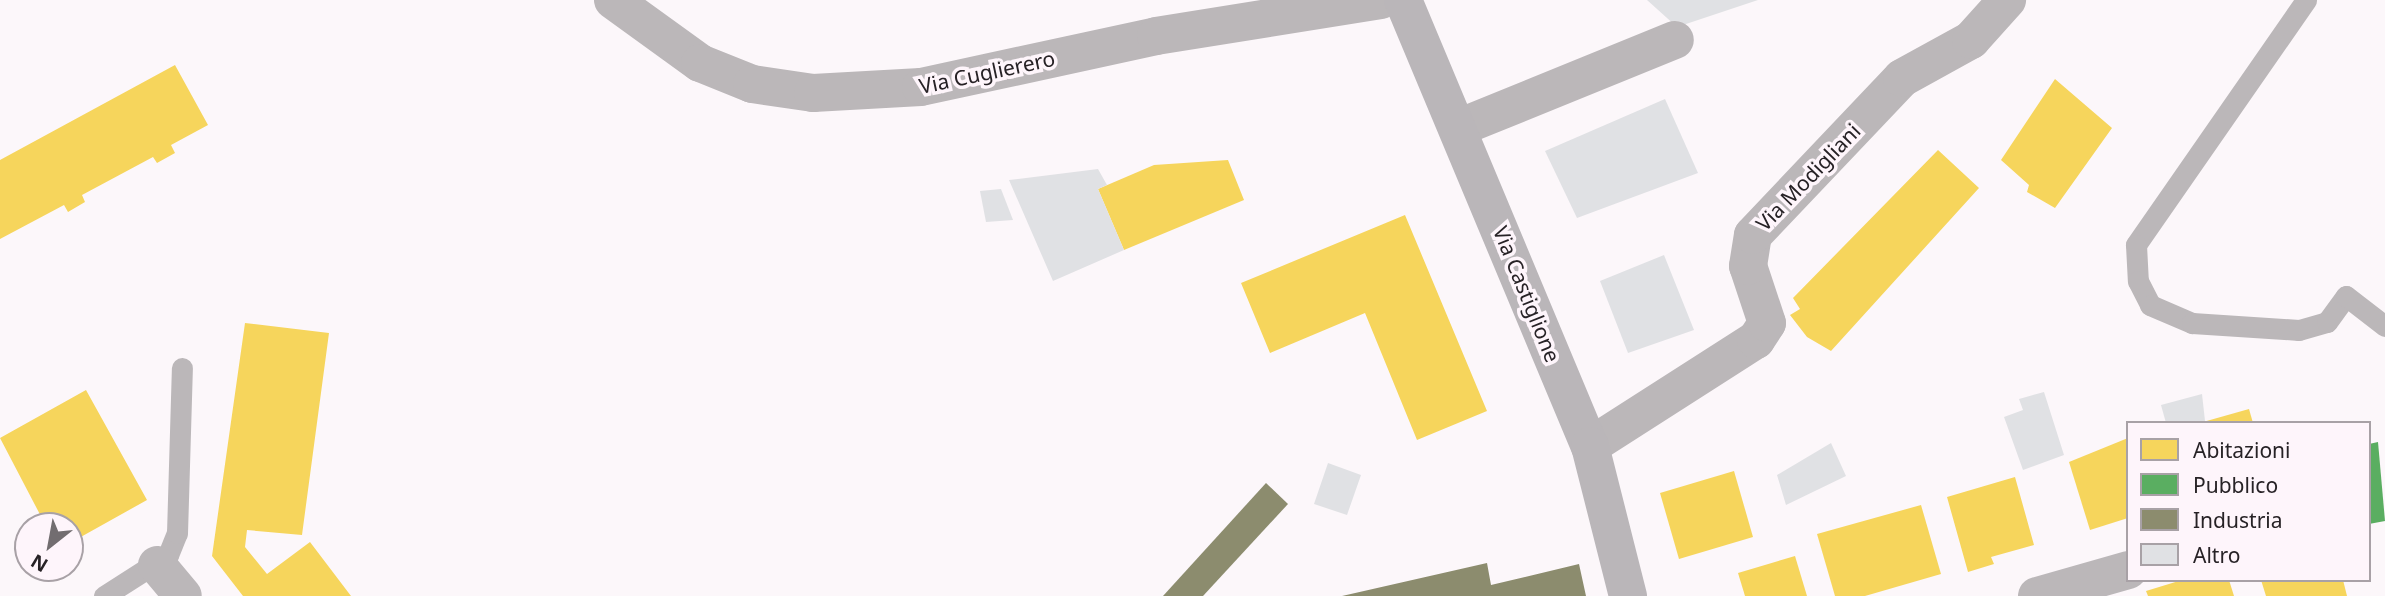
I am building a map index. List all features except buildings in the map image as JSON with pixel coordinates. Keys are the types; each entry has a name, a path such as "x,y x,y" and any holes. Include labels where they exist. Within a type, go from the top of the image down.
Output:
{"main road":[{"name":"Via Castiglione","path":"1403,0 1590,446 1628,596"}],"street":[{"name":"Via Cuglierero","path":"613,0 700,63 752,84 813,93 921,87 1156,36 1381,0"},
{"name":"Via Modigliani","path":"1590,446 1756,340 1767,323 1748,266 1752,234 1902,78 1971,40 2005,3"},
{"path":"1458,128 1675,40"},
{"path":"157,565 183,596"},
{"path":"2037,596 2126,571"}],"lane":[{"path":"2306,0 2136,244 2138,281 2150,305 2192,323 2299,330 2327,322 2346,296 2385,326"},
{"path":"104,596 157,565 177,533 182,368"}]}
